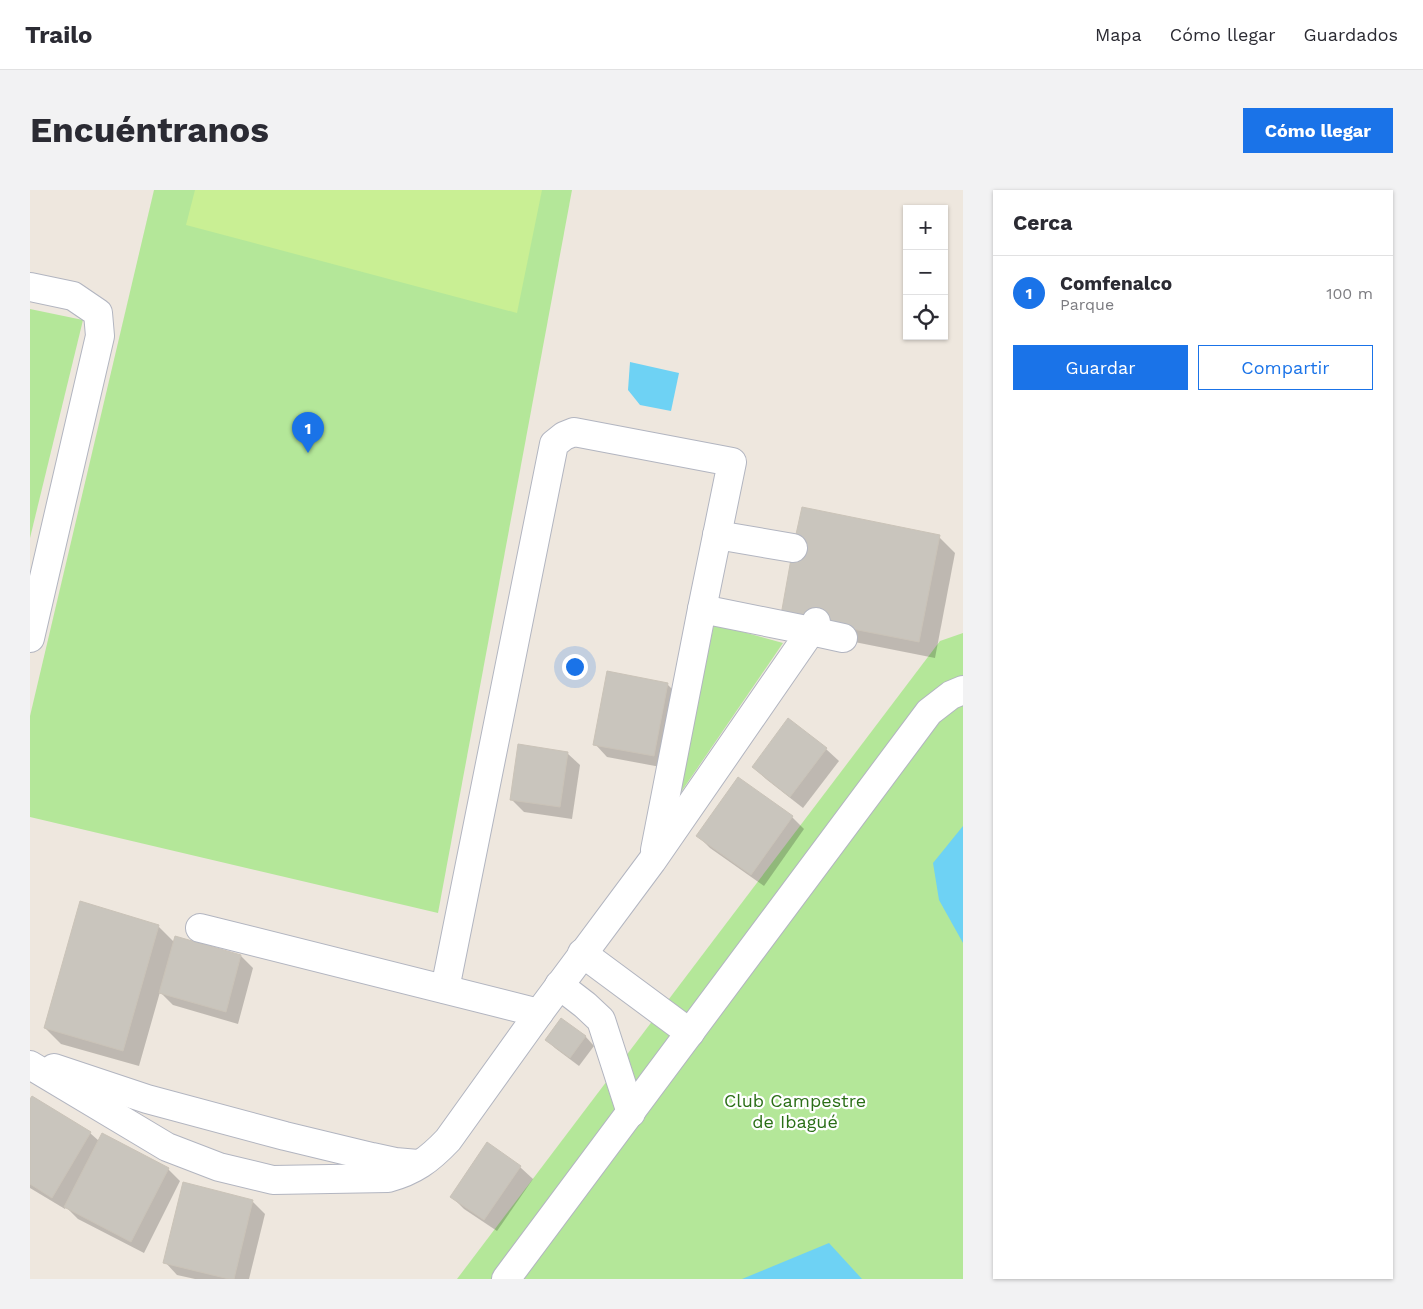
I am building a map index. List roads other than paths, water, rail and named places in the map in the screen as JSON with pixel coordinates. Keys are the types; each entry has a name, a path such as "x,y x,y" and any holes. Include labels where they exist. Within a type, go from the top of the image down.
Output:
{"street":[{"path":"30,287 73,296 98,313 100,336 30,638"},
{"path":"445,989 554,444 564,436 574,432 732,462 652,862"},
{"path":"717,535 793,548"},
{"path":"702,610 813,627 843,638"},
{"path":"30,1065 167,1147 228,1169 273,1180 388,1178 403,1174 422,1164 434,1155 448,1140 582,953 652,862 813,627"},
{"path":"506,1279 929,712 951,695 963,690"},
{"path":"200,928 539,1013"},
{"path":"582,953 690,1032"},
{"path":"600,1020 626,984"},
{"path":"559,985 585,1004 600,1020 630,1113"},
{"path":"30,1060 147,1099 266,1131 395,1162 422,1164"}],"water":[{"path":"630,362 679,373 671,411 640,405 628,390"},
{"path":"963,826 963,943 939,900 933,863"},
{"path":"829,1243 862,1279 742,1279"}],"place":[{"name":"Comfenalco","path":"308,453"}],"park label":[{"name":"Club Campestre de Ibagué","path":"795,1110"}]}
